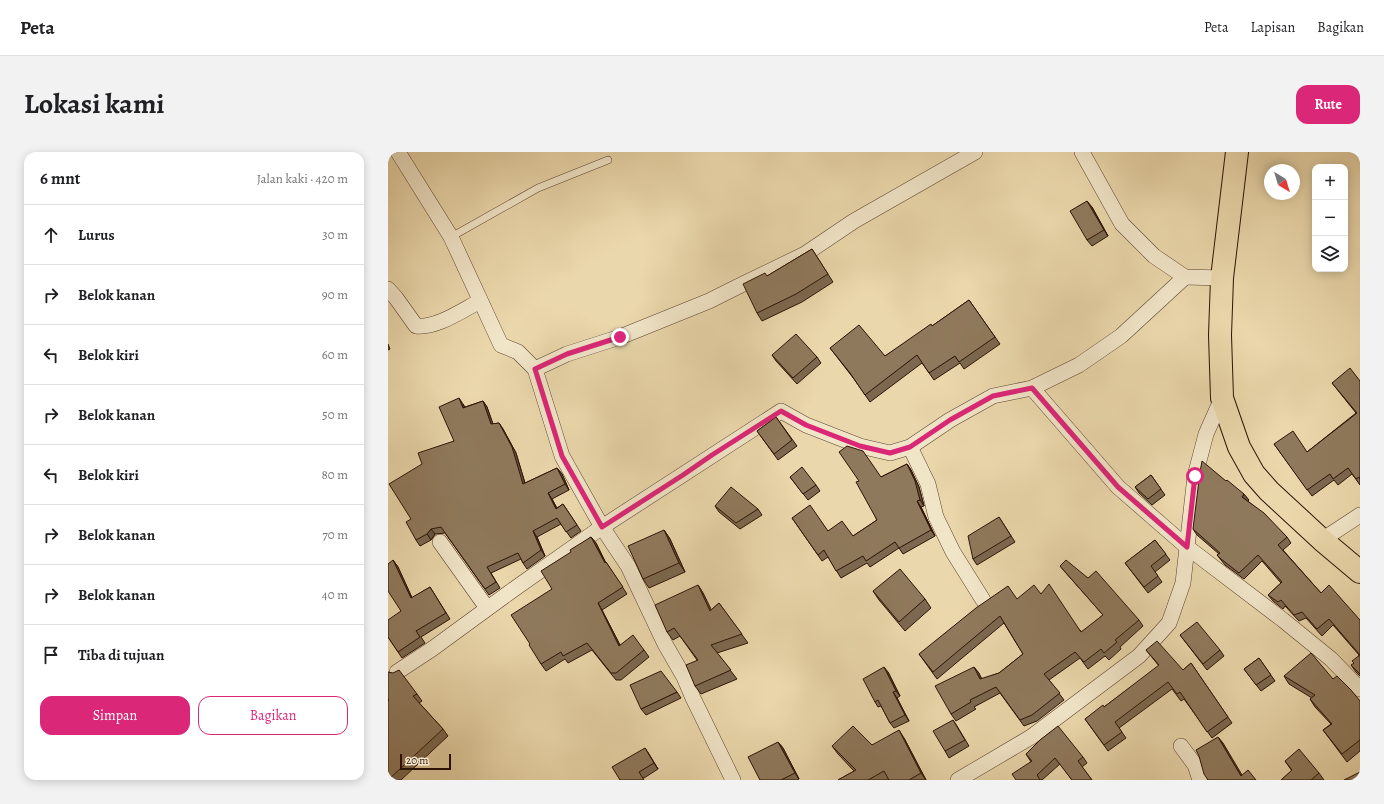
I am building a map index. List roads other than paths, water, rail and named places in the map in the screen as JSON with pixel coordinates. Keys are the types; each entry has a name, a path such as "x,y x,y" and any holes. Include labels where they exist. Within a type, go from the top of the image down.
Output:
{"highway":[{"path":"1237,152 1222,278 1220,335 1222,398 1239,447 1254,474 1322,540 1360,572"}],"street":[{"path":"398,152 451,237 501,345 518,352 535,369 562,456 602,527 628,566 665,644 684,677 692,698 733,780"},
{"path":"535,369 567,354 620,337 709,301 805,254 854,221 975,152"},
{"path":"1082,152 1122,224 1154,256 1184,277 1222,278"},
{"path":"397,672 432,649 487,608 602,527 781,411 806,425 860,446 890,453 910,447 950,420 993,396 1032,388 1079,365 1121,336 1184,277"},
{"path":"388,290 396,298 416,326 424,327 434,325 480,301"},
{"path":"1032,388 1118,487 1187,547 1331,659 1360,689"},
{"path":"958,780 1031,737 1139,656 1169,623 1183,583 1195,476 1206,434 1222,398"},
{"path":"910,447 928,484 936,518 953,552 983,600"},
{"path":"1322,540 1360,515"},
{"path":"440,542 487,608"},
{"path":"1182,746 1195,765 1200,780"}],"lane":[{"path":"451,237 538,188 608,160"}]}
